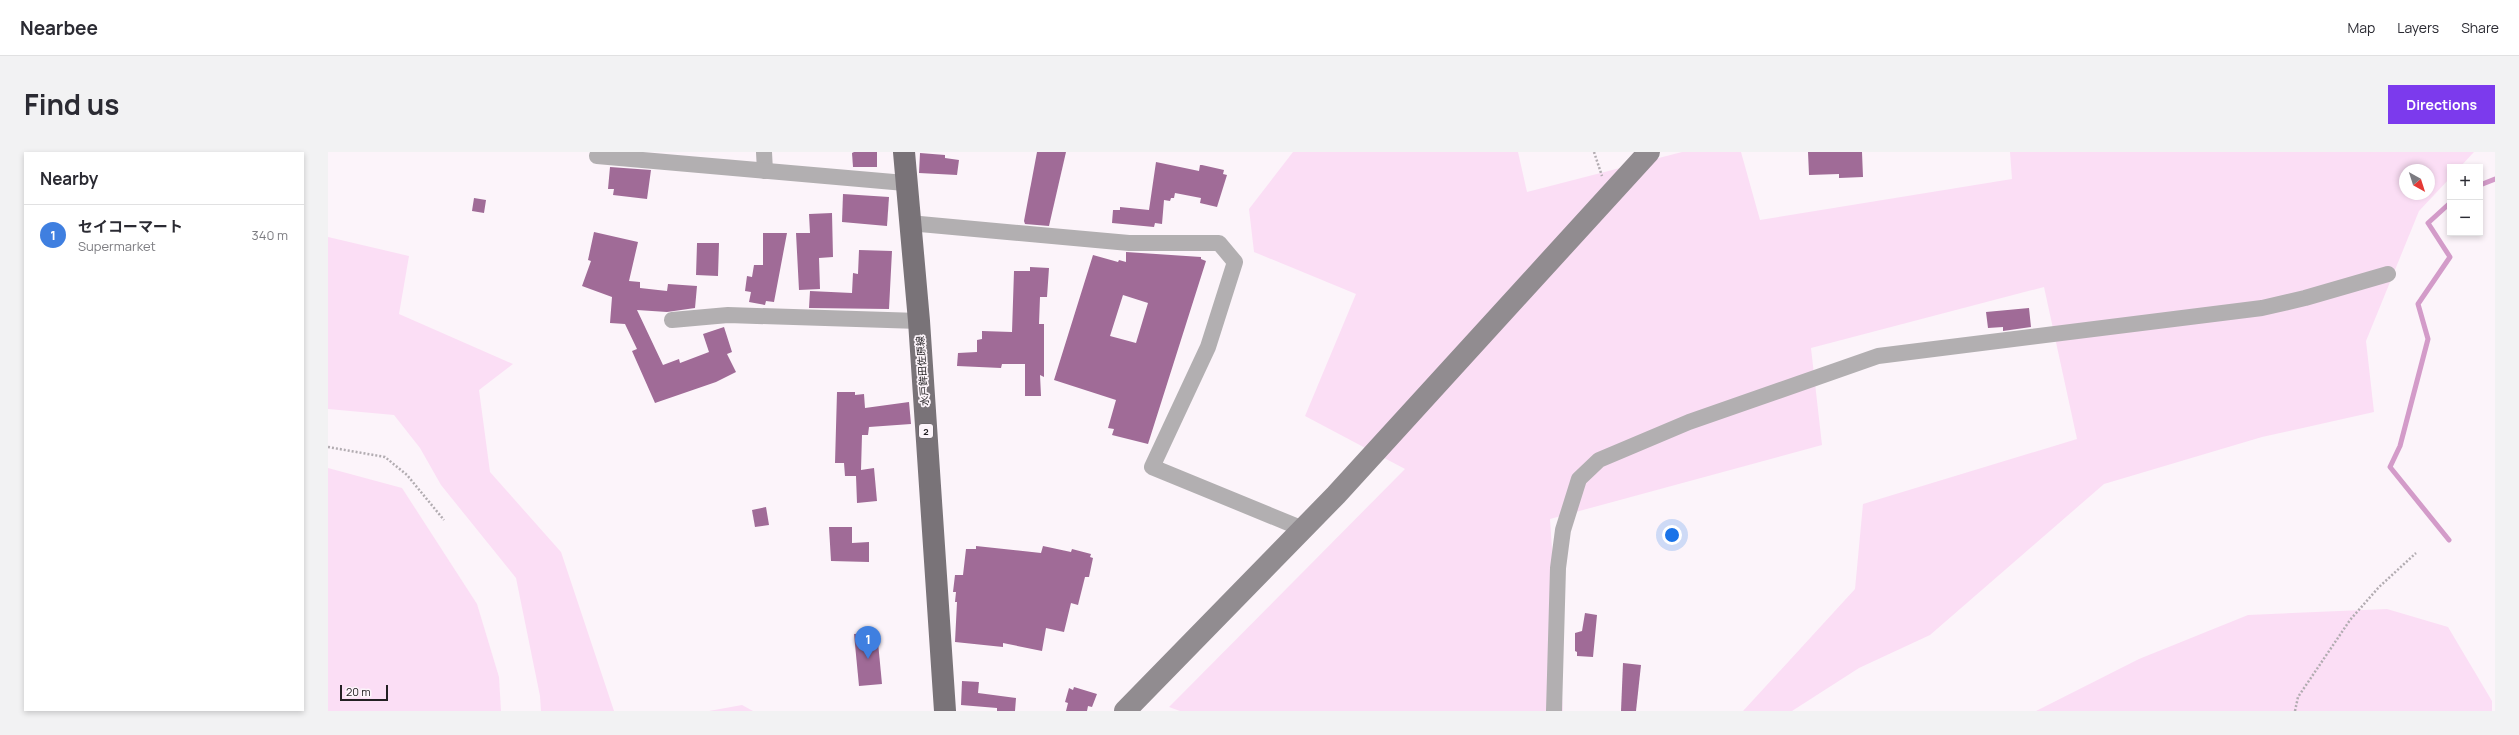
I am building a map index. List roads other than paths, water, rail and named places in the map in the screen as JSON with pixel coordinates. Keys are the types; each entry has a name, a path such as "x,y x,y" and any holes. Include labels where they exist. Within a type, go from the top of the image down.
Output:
{"main road":[{"name":"水戸鉾田佐原線","path":"904,152 905,183 918,321 945,711"}],"street":[{"path":"764,152 765,171"},
{"path":"1125,711 1303,529 1649,152"},
{"path":"597,156 905,183"},
{"path":"909,223 1129,243 1219,243 1235,262 1208,347 1152,467 1303,529"},
{"path":"1554,711 1558,568 1564,530 1579,479 1599,460 1689,422 1878,356 2262,308 2305,298 2388,274"},
{"path":"672,320 728,315 918,321"}],"waterway":[{"path":"2483,184 2495,179"},
{"path":"2447,206 2428,223 2450,257 2418,304 2428,339 2400,446 2390,467 2449,540"}],"place":[{"name":"セイコーマート","path":"868,659"}]}
